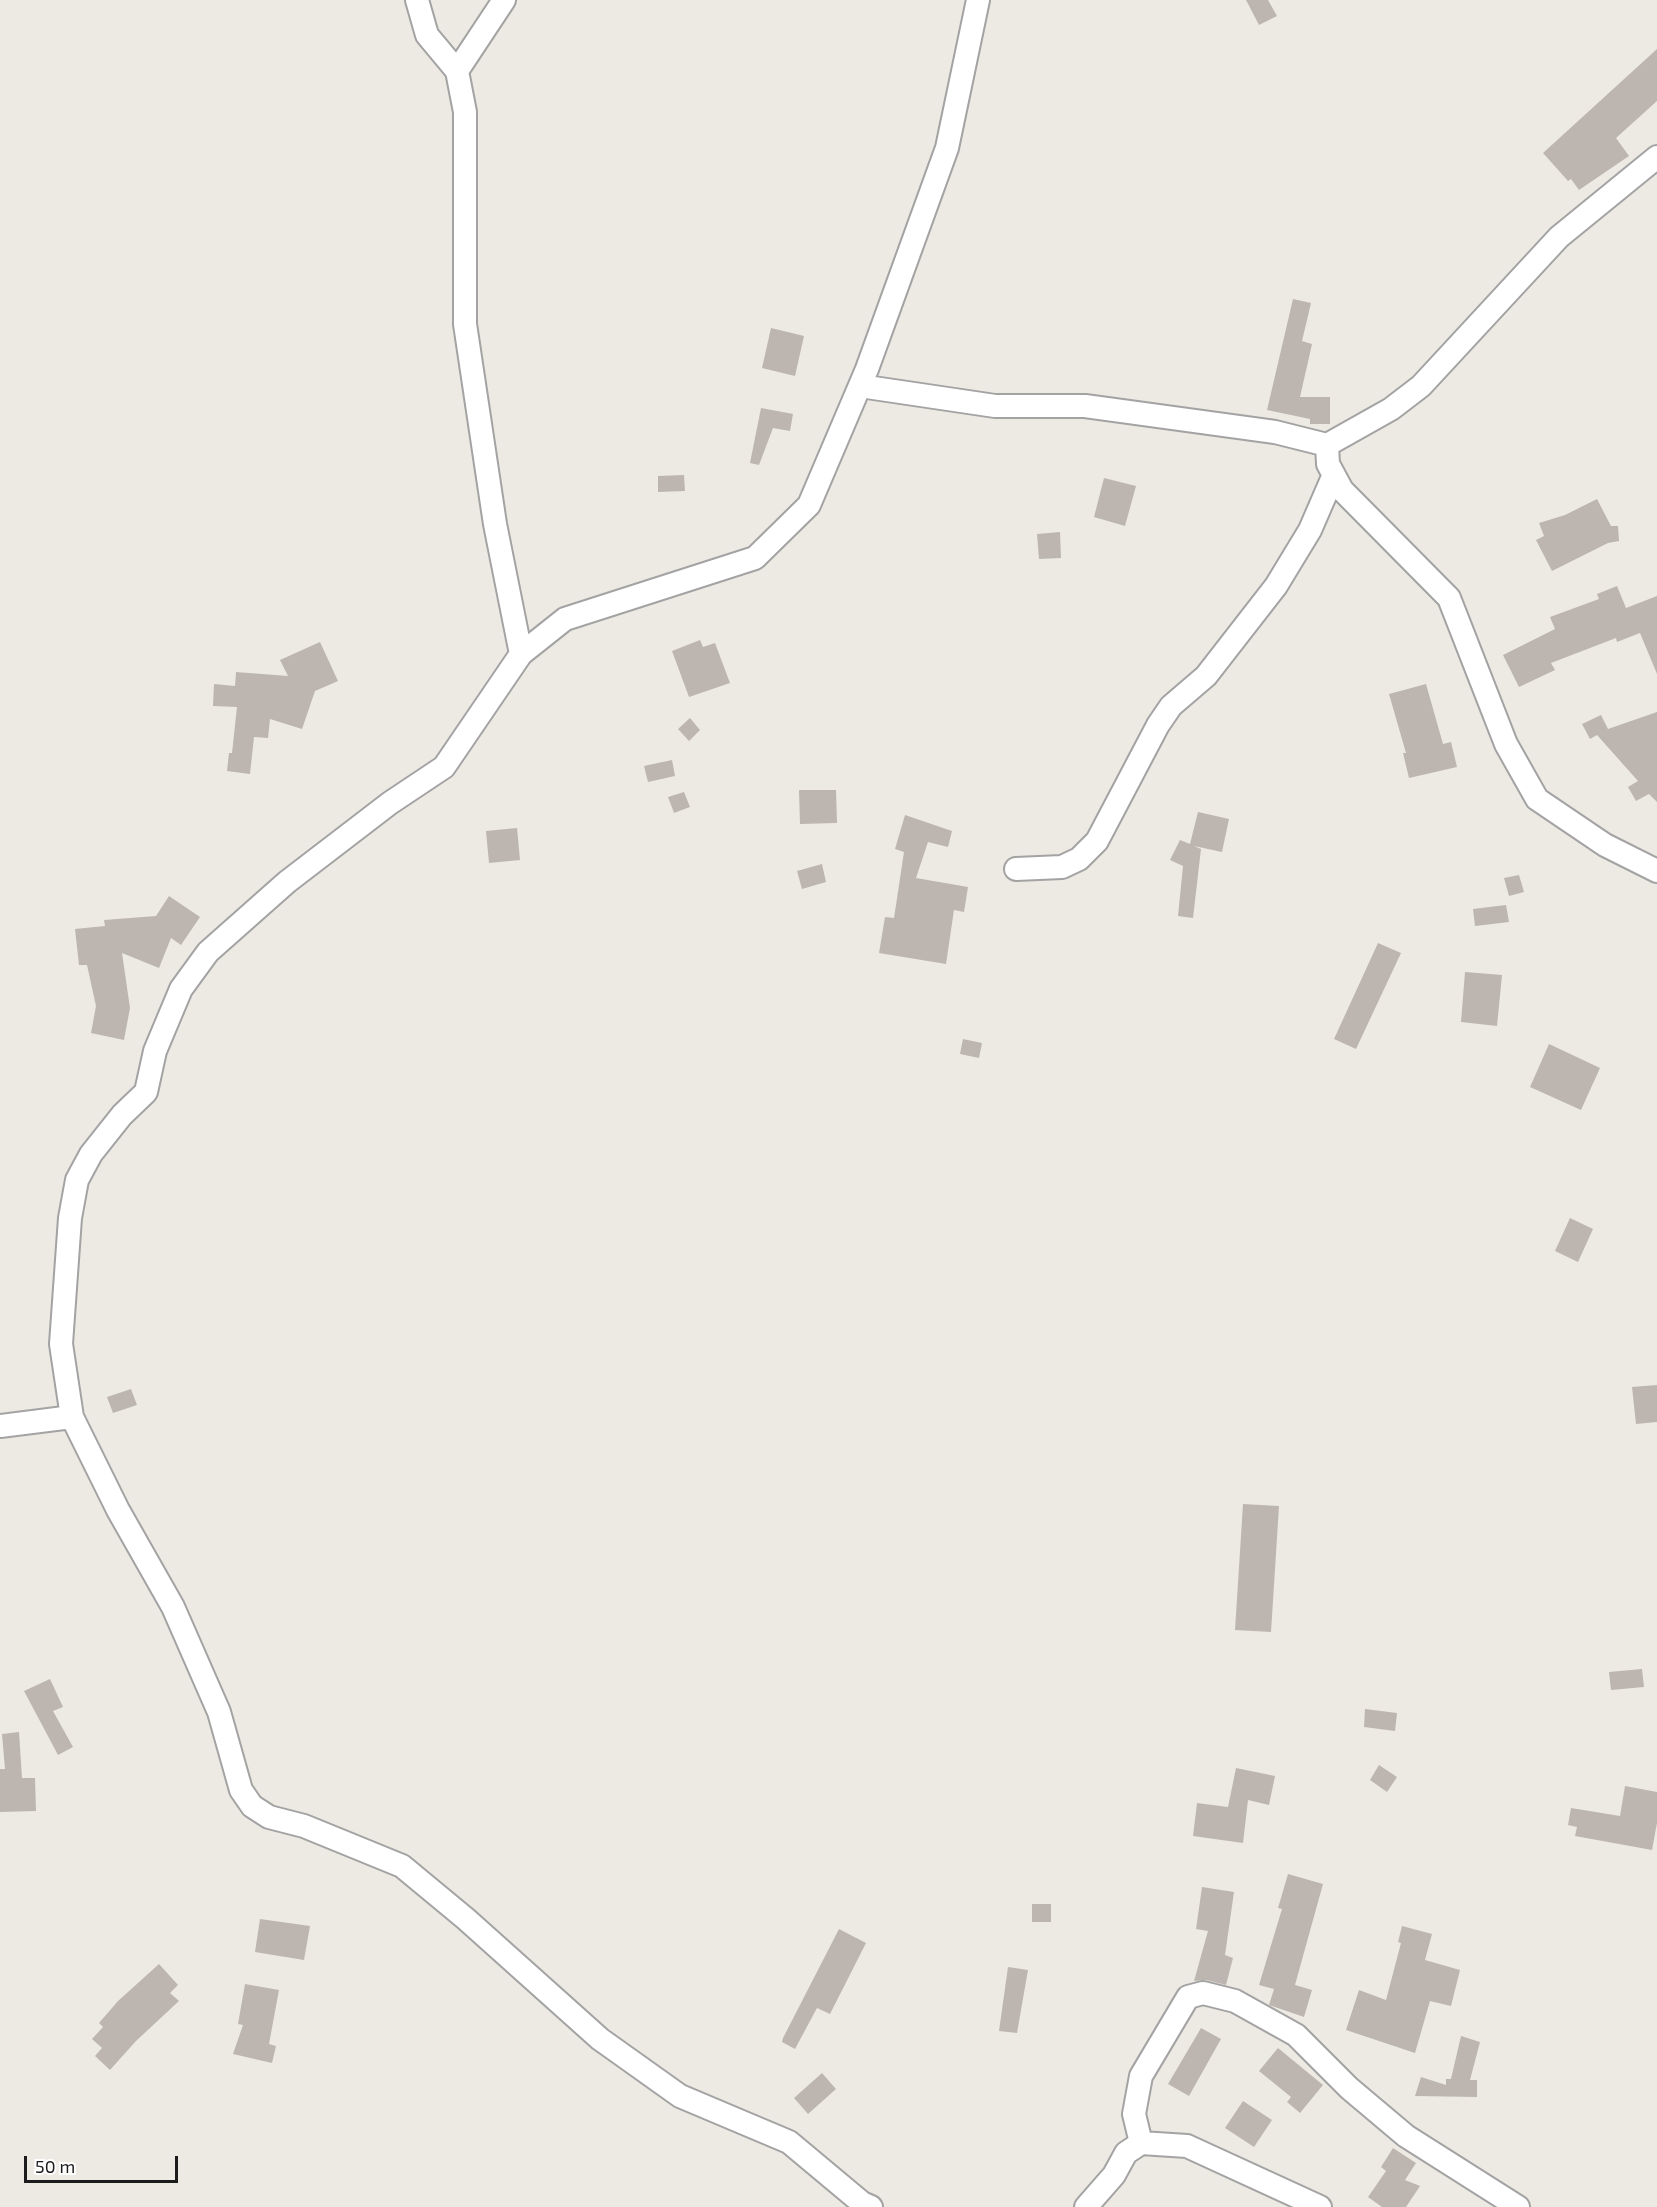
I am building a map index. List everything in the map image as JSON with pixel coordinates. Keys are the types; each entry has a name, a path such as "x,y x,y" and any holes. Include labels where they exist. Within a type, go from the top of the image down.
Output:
{"street":[{"path":"417,0 427,35 457,71 465,112 465,324 495,524 521,654"},
{"path":"457,71 504,0"},
{"path":"871,2207 862,2203 789,2142 680,2096 609,2046 466,1919 402,1866 304,1826 269,1817 252,1806 241,1790 219,1712 173,1607 118,1510 72,1417 61,1344 70,1218 77,1180 97,1146 122,1115 146,1092 155,1051 181,989 208,952 286,882 390,803 444,767 521,654 565,619 754,558 809,505 860,386 946,148 978,0"},
{"path":"860,386 995,406 1085,406 1275,432 1327,445 1391,409 1421,386 1559,237 1657,157"},
{"path":"1327,445 1328,464 1342,490 1449,598 1506,744 1537,799 1605,845 1657,872"},
{"path":"1016,868 1062,867 1079,859 1097,841 1158,725 1171,706 1206,676 1276,585 1310,530 1333,477"},
{"path":"0,1426 72,1417"},
{"path":"1141,2143 1134,2114 1141,2076 1172,2020 1188,1997 1203,1993 1235,2001 1296,2035 1349,2088 1406,2136 1518,2207"},
{"path":"1086,2207 1114,2175 1126,2153 1141,2143 1187,2146 1320,2207"}],"building":[{"path":"1246,0 1268,0 1277,16 1259,25"},
{"path":"1657,49 1657,101 1616,138 1629,156 1579,190 1571,179 1568,181 1543,153"},
{"path":"1293,299 1311,303 1302,341 1312,344 1300,397 1330,397 1330,424 1310,424 1310,419 1267,410"},
{"path":"771,328 804,336 795,376 762,368"},
{"path":"761,408 793,414 790,431 773,428 759,465 750,463"},
{"path":"684,475 685,491 658,492 658,476"},
{"path":"1104,478 1136,486 1125,526 1094,517"},
{"path":"1597,499 1611,526 1618,526 1619,541 1608,543 1552,571 1536,540 1544,536 1539,523 1565,515"},
{"path":"1060,532 1061,558 1039,559 1037,534"},
{"path":"1617,586 1626,608 1657,596 1657,674 1640,633 1617,642 1616,638 1551,663 1555,670 1519,687 1503,655 1555,629 1550,617 1599,599 1597,594"},
{"path":"700,640 703,647 715,643 730,683 689,697 672,651"},
{"path":"320,642 338,681 315,691 302,729 270,719 268,738 254,737 250,774 227,771 229,753 232,753 237,707 213,706 214,684 235,686 236,672 288,676 280,660"},
{"path":"1426,684 1443,744 1451,742 1457,767 1409,778 1403,753 1406,753 1389,694"},
{"path":"1657,712 1657,802 1649,794 1636,801 1628,787 1638,781 1597,735 1590,739 1582,724 1601,715 1608,729"},
{"path":"690,718 700,730 689,741 678,729"},
{"path":"672,760 675,776 648,782 644,766"},
{"path":"799,790 836,790 837,823 800,824"},
{"path":"684,792 690,807 674,813 668,797"},
{"path":"1198,812 1229,819 1222,852 1194,846 1201,849 1193,918 1178,916 1183,866 1170,860 1180,840 1190,844"},
{"path":"905,815 952,831 948,847 928,842 916,878 968,887 964,912 954,910 946,964 879,953 885,917 894,918 904,852 895,849"},
{"path":"517,828 520,860 489,863 486,831"},
{"path":"822,864 826,882 802,889 797,871"},
{"path":"1519,875 1524,892 1509,896 1504,878"},
{"path":"169,896 200,917 181,945 171,938 159,968 122,953 130,1008 124,1040 91,1033 96,1006 87,965 79,965 75,929 105,926 104,920 156,916"},
{"path":"1506,905 1509,922 1475,926 1473,909"},
{"path":"1378,943 1401,953 1356,1049 1334,1039"},
{"path":"1465,972 1502,975 1497,1026 1461,1022"},
{"path":"963,1039 982,1043 979,1058 960,1054"},
{"path":"1549,1044 1600,1068 1581,1110 1530,1087"},
{"path":"1570,1218 1593,1229 1578,1262 1555,1251"},
{"path":"1657,1385 1657,1422 1636,1424 1632,1387"},
{"path":"131,1389 137,1405 113,1413 107,1397"},
{"path":"1243,1504 1279,1506 1271,1632 1235,1630"},
{"path":"1642,1669 1644,1687 1611,1690 1609,1672"},
{"path":"50,1679 63,1707 53,1711 73,1747 58,1755 24,1691"},
{"path":"1365,1709 1397,1713 1395,1731 1364,1727"},
{"path":"19,1732 22,1778 35,1778 36,1811 0,1812 0,1769 5,1769 2,1734"},
{"path":"1379,1765 1397,1777 1387,1792 1370,1780"},
{"path":"1236,1768 1275,1776 1269,1805 1248,1800 1243,1843 1193,1836 1197,1803 1228,1807"},
{"path":"1625,1786 1657,1792 1657,1823 1652,1850 1575,1836 1577,1827 1568,1825 1571,1808 1620,1816"},
{"path":"1288,1874 1323,1884 1295,1985 1312,1990 1304,2017 1269,2005 1274,1989 1259,1985 1282,1909 1278,1908"},
{"path":"1202,1887 1234,1892 1225,1955 1233,1958 1226,1985 1206,1980 1194,1981 1208,1931 1196,1929"},
{"path":"1032,1904 1051,1904 1051,1922 1032,1922"},
{"path":"260,1919 310,1926 304,1960 255,1952"},
{"path":"1402,1926 1432,1934 1425,1960 1460,1970 1451,2006 1430,2001 1415,2053 1346,2030 1359,1990 1386,2000 1401,1943 1398,1942"},
{"path":"839,1929 866,1943 830,2014 817,2008 795,2049 782,2042 783,2038"},
{"path":"159,1964 178,1985 170,1993 179,2001 136,2041 110,2070 95,2056 102,2048 92,2039 103,2027 99,2023 118,2001"},
{"path":"1008,1967 1028,1970 1017,2033 999,2031"},
{"path":"245,1984 279,1990 269,2044 276,2046 272,2063 233,2054 243,2025 238,2024"},
{"path":"1201,2028 1221,2039 1189,2096 1168,2084"},
{"path":"1461,2036 1480,2042 1470,2080 1477,2080 1477,2097 1415,2096 1421,2077 1446,2085 1446,2079 1451,2079"},
{"path":"1278,2048 1323,2085 1300,2113 1287,2102 1291,2097 1259,2071"},
{"path":"822,2073 836,2089 808,2114 794,2098"},
{"path":"1243,2101 1272,2120 1254,2147 1225,2128"},
{"path":"1393,2148 1416,2163 1405,2180 1420,2186 1406,2207 1382,2207 1368,2197 1386,2171 1381,2167"}]}
